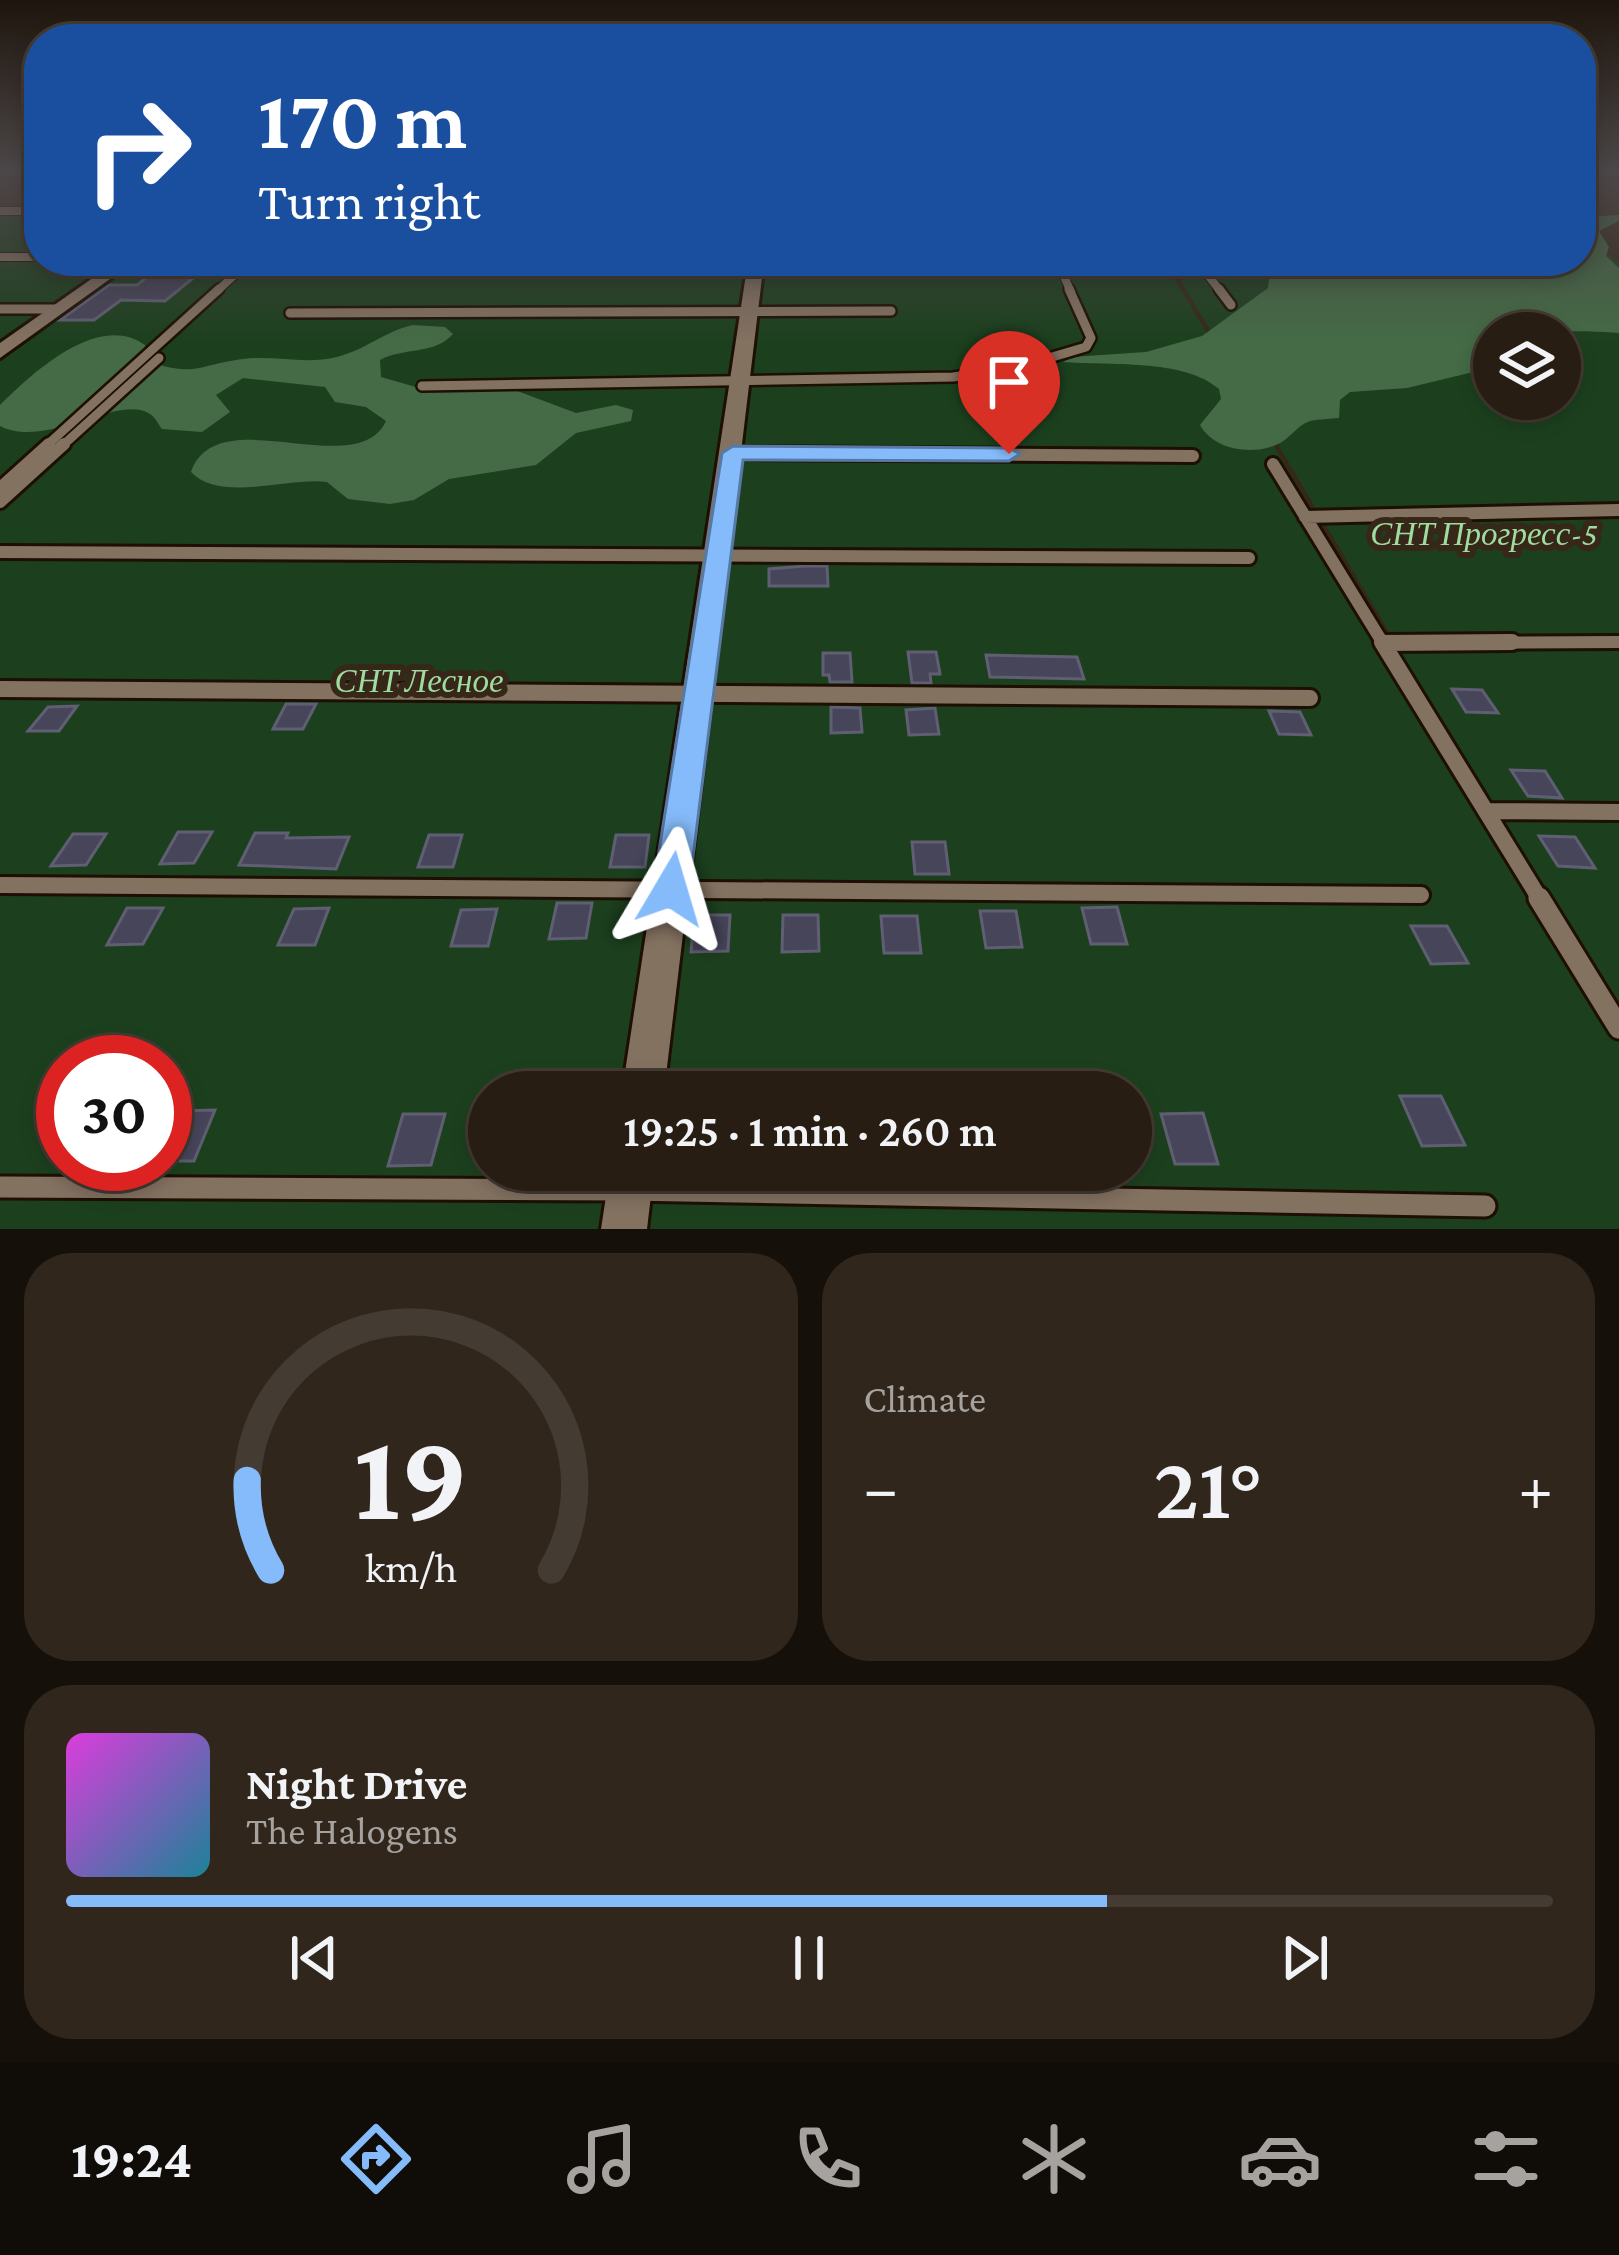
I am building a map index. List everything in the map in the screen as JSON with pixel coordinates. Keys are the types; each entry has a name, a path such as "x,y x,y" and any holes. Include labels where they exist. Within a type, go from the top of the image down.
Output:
{"street":[{"path":"0,352 105,276"},
{"path":"646,1071 695,694 733,453 752,276"}],"lane":[{"path":"0,488 233,276"},
{"path":"422,386 953,377 1012,369 1086,347 1091,338 1064,276"},
{"path":"1209,276 1231,305"},
{"path":"0,309 58,309"},
{"path":"290,314 891,311"},
{"path":"0,502 159,358"},
{"path":"733,453 1193,456"},
{"path":"1273,464 1619,1028"},
{"path":"1305,518 1619,510"},
{"path":"0,552 1249,558"},
{"path":"1382,643 1619,641"},
{"path":"0,689 1310,698"},
{"path":"1486,811 1619,812"},
{"path":"0,886 1421,895"},
{"path":"0,1186 1485,1206"}],"green space":[{"name":"СНТ Лесное","path":"0,228 24,228 24,276 1173,276 1619,1028 1619,1229 0,1229"},
{"path":"1596,228 1604,228 1599,231 1609,247 1606,256 1619,268 1619,333 1581,331 1581,312 1473,312 1473,372 1407,388 1350,392 1340,400 1339,418 1310,421 1268,448 1234,448 1206,433 1200,425 1221,399 1219,389 1204,379 1166,368 1063,362 1072,357 1146,352 1202,336 1268,288 1269,276 1596,276"},
{"name":"СНТ Прогресс-5","path":"1596,247 1619,262 1619,1019 1178,276 1596,276"},
{"path":"413,325 445,327 453,334 437,345 380,360 381,377 426,390 501,385 576,413 616,405 633,410 631,421 576,433 536,465 449,479 414,500 390,504 348,499 327,482 219,486 191,472 206,451 228,442 347,445 370,438 386,421 366,407 335,402 325,387 243,378 216,395 230,412 202,432 162,429 152,415 137,409 38,431 18,432 0,426 0,405 29,378 66,351 107,336 127,337 145,345 144,361 195,369 243,359 337,357"}],"building":[{"path":"148,276 196,276 165,301 121,300 94,320 60,320 109,285 137,285"},
{"path":"827,566 828,586 769,586 769,569"},
{"path":"908,652 936,652 940,674 930,674 931,683 912,683"},
{"path":"823,653 850,653 852,682 830,682 829,675 823,675"},
{"path":"986,655 1077,657 1084,679 990,677"},
{"path":"1452,689 1482,690 1498,713 1466,712"},
{"path":"286,704 316,704 303,729 273,729"},
{"path":"77,706 59,731 28,731 48,707"},
{"path":"831,707 860,708 862,732 831,733"},
{"path":"935,708 939,734 909,735 906,710"},
{"path":"1269,711 1300,712 1311,735 1279,734"},
{"path":"1511,770 1545,771 1562,798 1528,796"},
{"path":"178,832 212,832 194,863 160,864"},
{"path":"255,833 288,833 286,838 349,837 336,869 239,865"},
{"path":"73,834 106,834 86,865 51,866"},
{"path":"429,835 462,835 453,867 418,867"},
{"path":"616,835 649,835 645,867 610,867"},
{"path":"1539,836 1575,837 1595,868 1558,866"},
{"path":"912,842 945,842 949,874 915,874"},
{"path":"557,903 592,903 586,938 549,939"},
{"path":"1117,907 1127,944 1091,944 1082,908"},
{"path":"127,908 163,908 143,944 107,945"},
{"path":"329,908 315,945 278,945 294,909"},
{"path":"497,909 488,946 451,946 461,910"},
{"path":"980,911 1016,911 1022,947 986,948"},
{"path":"694,915 730,915 728,951 691,952"},
{"path":"783,915 818,915 819,951 782,952"},
{"path":"881,916 917,916 921,953 884,953"},
{"path":"1411,926 1447,926 1468,963 1431,964"},
{"path":"1400,1096 1441,1096 1465,1145 1422,1146"},
{"path":"215,1110 194,1161 192,1161 192,1111"},
{"path":"1203,1113 1218,1164 1175,1164 1161,1114"},
{"path":"403,1114 445,1114 431,1165 388,1166"}],"route":[{"path":"671,889 695,694 733,453 1009,454"}]}
